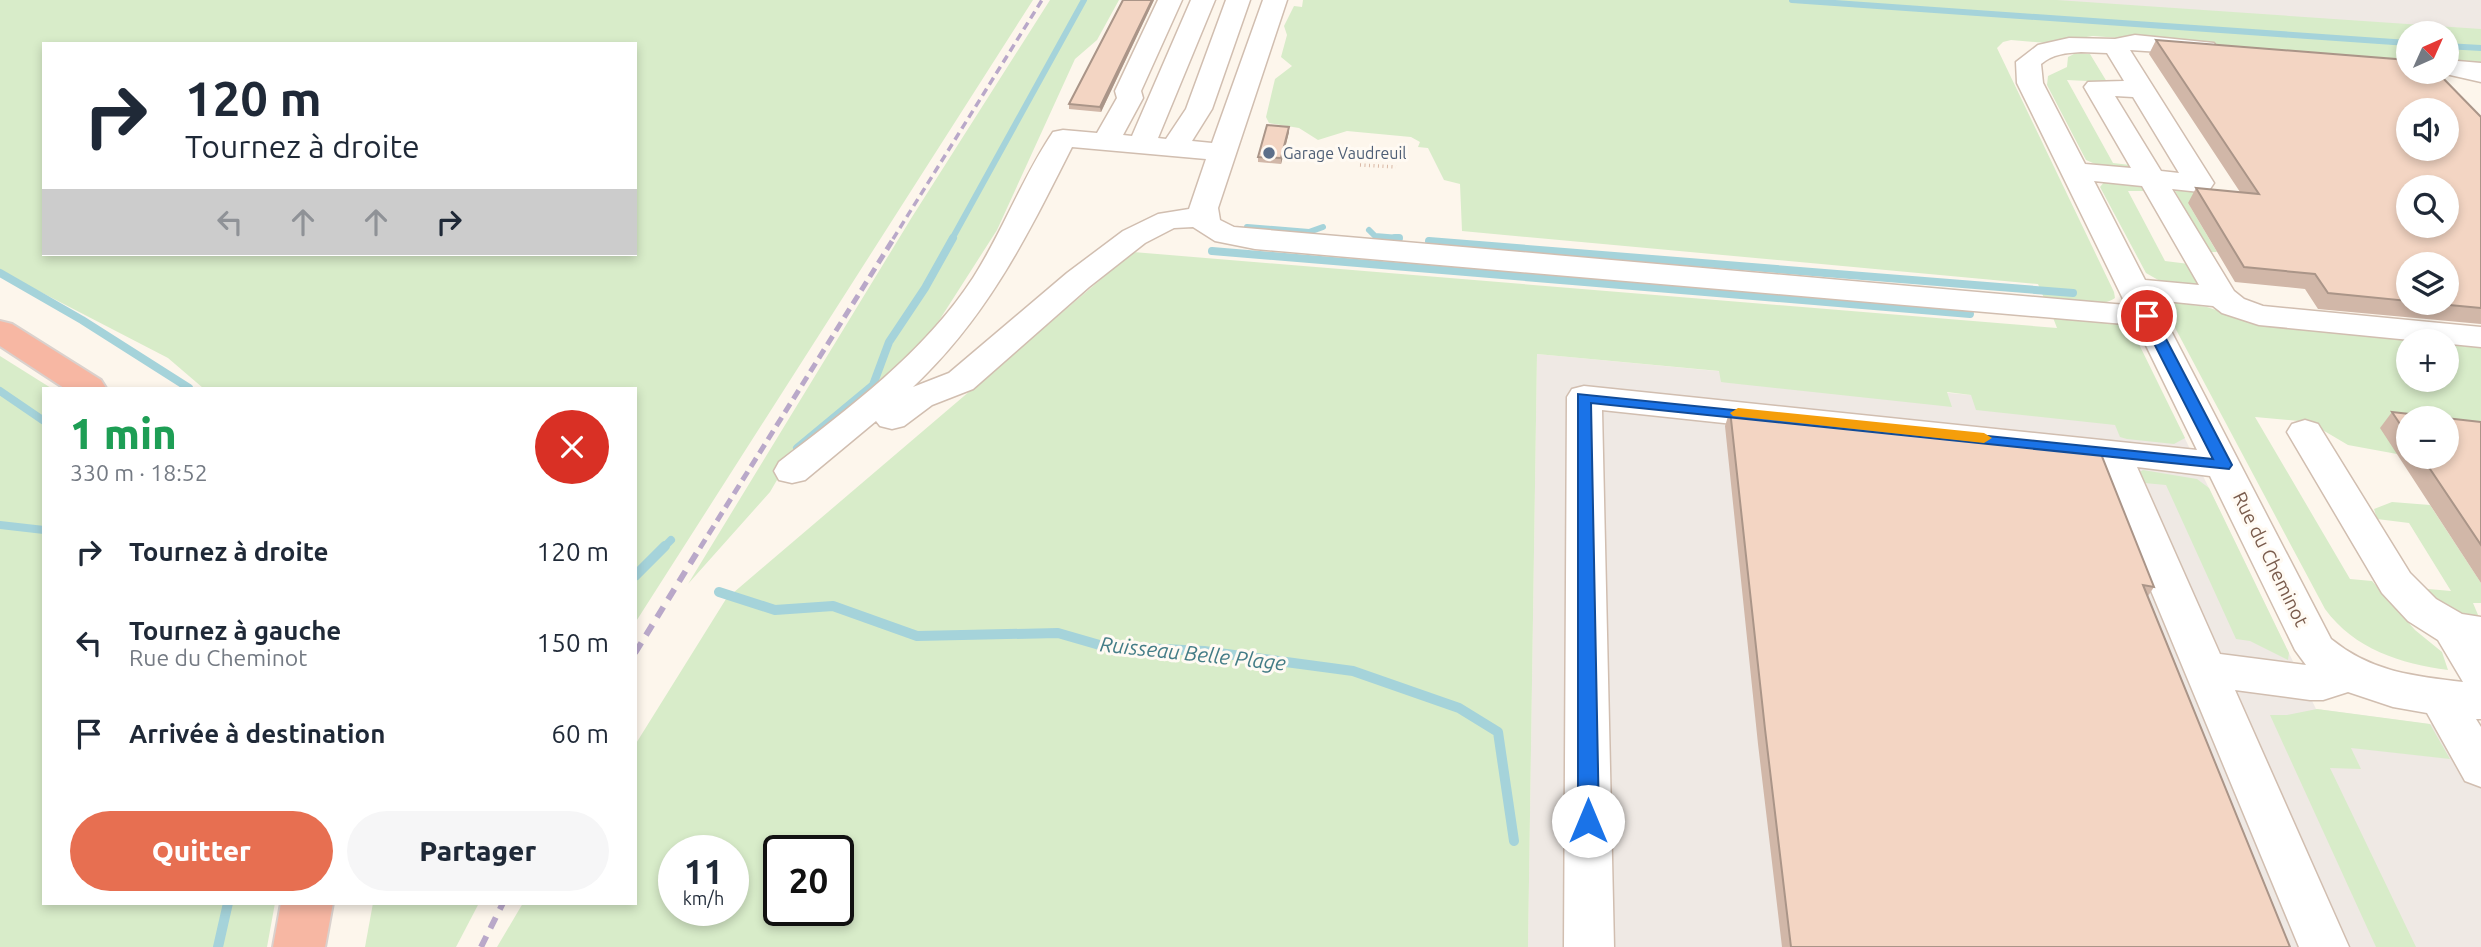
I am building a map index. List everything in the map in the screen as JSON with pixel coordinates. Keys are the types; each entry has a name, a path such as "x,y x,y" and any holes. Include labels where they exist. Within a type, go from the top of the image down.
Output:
{"highway":[{"path":"0,331 86,387"},
{"path":"299,947 307,905"}],"street":[{"path":"1106,142 1128,105 1128,91 1170,0"},
{"path":"1142,145 1203,0"},
{"path":"1174,148 1199,110 1238,0"},
{"path":"1275,0 1202,217 1206,224 1215,230 1255,240 2140,302 2250,294 2312,300"},
{"path":"2074,171 2200,183 2115,46 2134,42 2229,50"},
{"name":"Rue du Cheminot","path":"2115,46 2072,46 2042,51 2034,56 2026,68 2030,83 2316,650 2350,675"},
{"path":"2459,68 2477,70 2481,74"},
{"path":"2142,90 2097,86 2222,298 2239,309 2259,315 2481,337"},
{"path":"792,471 899,384 974,299 990,275 1063,138 1222,152"},
{"path":"892,418 920,397 961,381 1078,279 1134,237 1168,220 1202,217"},
{"path":"1589,947 1584,397 2224,465"},
{"path":"2305,432 2396,583 2422,610 2467,631 2481,676"},
{"path":"2112,452 2325,947"},
{"path":"2206,669 2310,683 2350,675 2384,687 2461,699 2481,768"}],"path":[{"path":"1360,165 1396,167"}],"shaded area":[{"path":"1984,0 2481,0 2481,35 2459,33 2459,21 2396,21 2396,29"},
{"path":"1537,354 2173,414 2316,709 2481,731 2481,947 1528,947"}],"green space":[{"path":"0,0 1033,0 637,620 637,387 202,387 168,358 0,271"},
{"path":"1050,0 1119,0 1097,40 1075,59 997,230 933,330 899,371 784,468 770,492 688,584 912,217"},
{"path":"1303,0 2057,0 2396,23 2396,59 2093,36 2047,43 2011,40 2003,42 1997,48 2114,292 2115,298 2108,302 2090,304 2044,298 2038,284 1462,231 1460,184 1444,180 1428,148 1418,147 1420,142 1411,137 1347,131 1318,140 1299,128 1269,123 1266,117 1275,79 1292,66 1281,57 1287,35 1284,26 1294,6 1302,7"},
{"path":"2459,27 2481,29 2481,65 2459,64"},
{"path":"2076,53 2090,54 2107,82 2067,80 2113,163 2130,165 2134,169 2102,167 2086,160 2047,85 2048,76 2067,67 2068,57"},
{"path":"2105,181 2143,185 2144,191 2128,191 2165,261 2189,264 2198,281 2196,284 2160,281 2146,273 2100,187"},
{"path":"2174,189 2218,193 2188,203 2217,252 2209,252"},
{"path":"1133,252 2057,328 2052,315 2122,324 2132,330 2185,438 2174,444 2127,439 2120,437 2115,425 1976,410 1971,395 1947,392 1952,407 1721,382 1719,371 1537,354 1528,947 497,947 522,905 637,905 637,742 726,599"},
{"path":"2177,303 2207,307 2251,322 2396,336 2396,392 2459,392 2459,342 2481,344 2481,439 2459,426 2459,406 2396,406 2396,454 2348,445 2309,422 2255,417 2350,579 2372,581 2415,630 2442,652 2448,670 2413,664 2380,652 2350,635 2325,609 2165,309 2169,304"},
{"path":"0,356 49,387 42,387 42,905 275,905 267,947 0,947"},
{"path":"2143,470 2197,479 2209,488 2289,653 2288,660 2250,641 2236,639 2166,485 2144,483 2138,473"},
{"path":"2392,502 2430,505 2481,583 2481,603 2473,603 2481,622 2467,619 2417,588 2451,591 2409,523 2377,519 2374,509"},
{"path":"2317,709 2430,724 2450,759 2351,748 2361,769 2330,768 2416,947 2376,947 2270,715 2287,715"},
{"path":"373,905 478,905 456,947 365,947"}],"building":[{"path":"1123,0 1152,0 1100,107 1069,104"},
{"path":"2156,40 2396,59 2396,84 2449,84 2481,117 2481,308 2459,306 2459,252 2396,252 2396,300 2328,293 2315,274 2244,267 2196,188 2259,194"},
{"path":"1267,125 1289,127 1281,158 1258,157"},
{"path":"1730,410 2101,454 2154,587 2143,585 2290,947 1791,947"},
{"path":"2459,419 2481,422 2481,545 2430,469 2459,469"}],"waterway":[{"path":"952,239 1084,0"},
{"path":"1792,0 2396,42"},
{"path":"2459,47 2481,48"},
{"path":"1247,227 1309,232 1323,227"},
{"path":"1369,230 1375,236 1399,238 1395,238"},
{"path":"797,448 873,385 889,342 925,288 953,238"},
{"path":"1429,241 2073,293"},
{"path":"1212,251 1970,314"},
{"path":"0,273 82,320 187,387"},
{"path":"0,391 42,420"},
{"path":"0,525 42,530"},
{"path":"637,574 671,540"},
{"name":"Ruisseau Belle Plage","path":"719,592 775,610 833,606 917,636 1058,633 1103,646 1204,651 1353,671 1459,708 1498,732 1514,841"},
{"path":"218,947 228,905"}],"railway":[{"path":"893,239 1042,0"},
{"path":"700,548 894,238"},
{"path":"637,650 701,546"},
{"path":"481,947 502,905"}],"slow traffic":[{"path":"1738,413 1984,438"}],"place":[{"name":"Garage Vaudreuil","path":"1269,153"}],"route":[{"path":"1588,821 1584,397 2224,465 2147,316"}]}
